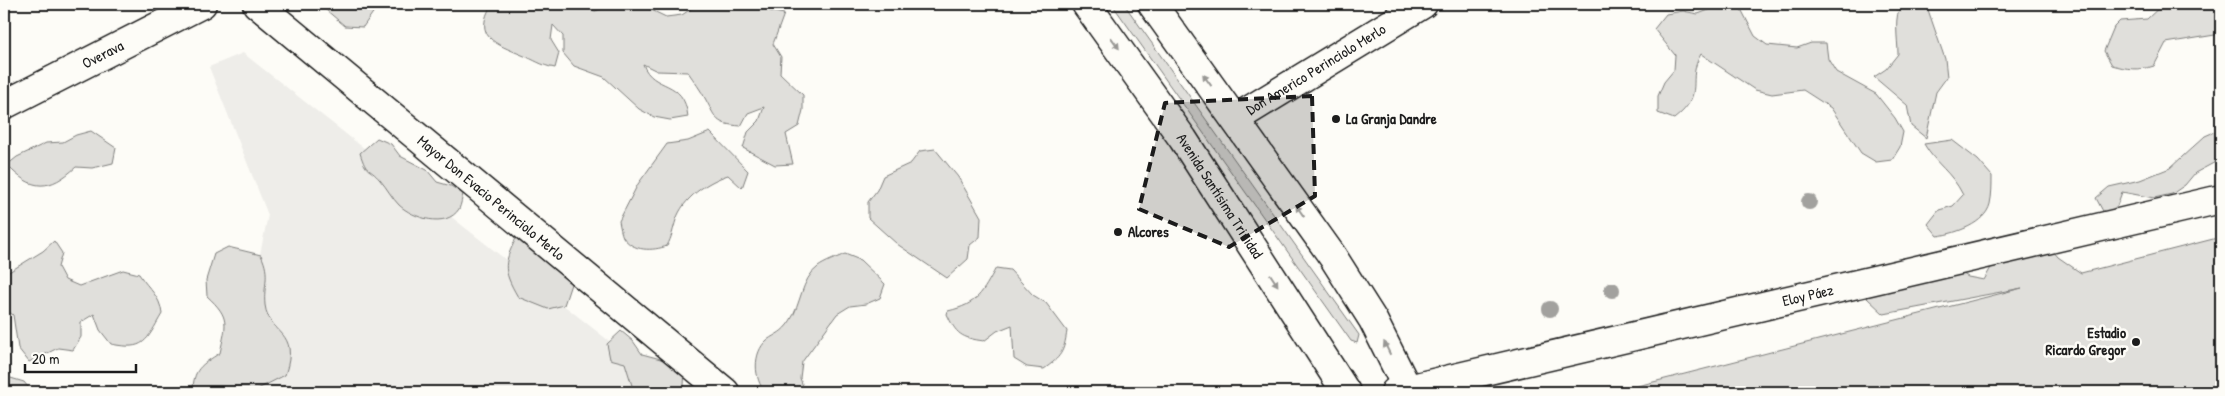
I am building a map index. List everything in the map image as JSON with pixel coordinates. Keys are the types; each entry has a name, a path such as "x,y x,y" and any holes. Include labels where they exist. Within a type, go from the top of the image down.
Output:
{"street":[{"name":"Overava","path":"4,105 202,4"},
{"name":"Mayor Don Evacio Perinciolo Merlo","path":"257,4 725,392"},
{"name":"Avenida Santísima Trinidad","path":"1086,4 1183,139 1346,392"},
{"path":"1152,4 1333,257 1368,312 1404,391"},
{"name":"Don Americo Perinciolo Merlo","path":"1235,119 1423,4"},
{"name":"Eloy Páez","path":"1404,391 2221,199"}],"highlighted area":[{"path":"1312,96 1315,196 1229,247 1139,209 1165,103"}],"shaded area":[{"path":"319,4 379,4 363,27 345,26"},
{"path":"492,4 582,4 595,11 615,4 639,4 666,17 682,15 698,4 754,4 770,11 784,14 773,44 781,57 780,73 803,95 803,110 799,126 786,134 793,164 775,165 743,148 748,132 759,121 764,107 748,113 741,126 726,124 715,116 688,72 657,71 643,64 648,73 681,96 688,117 670,120 654,117 639,109 604,77 574,66 563,53 563,36 553,25 551,40 559,53 555,68 541,64 496,43 486,32 485,24 486,15"},
{"path":"1112,4 1124,4 1359,335 1357,343 1351,341"},
{"path":"1725,4 1741,9 1755,36 1767,45 1797,48 1811,43 1826,43 1828,59 1836,72 1876,94 1895,118 1903,132 1900,147 1892,160 1876,162 1861,153 1831,108 1803,90 1772,94 1755,90 1701,54 1697,63 1693,94 1690,102 1674,119 1658,113 1658,96 1664,82 1674,70 1675,55 1654,29 1666,14 1683,11 1698,14"},
{"path":"1902,4 1926,4 1945,59 1947,77 1936,92 1926,138 1911,126 1907,105 1874,77 1886,69 1898,54 1897,21"},
{"path":"2163,4 2221,4 2221,34 2166,43 2154,66 2133,69 2112,65 2104,51 2114,27 2120,21 2147,19"},
{"path":"243,53 674,392 232,392 268,215 209,67"},
{"path":"2221,129 2221,159 2195,173 2185,185 2172,194 2154,198 2122,192 2117,206 2105,215 2096,198 2109,187 2140,180 2170,168 2205,136"},
{"path":"91,131 116,148 113,163 92,168 76,167 58,181 41,185 25,180 7,165 17,157 46,143 63,142 76,135"},
{"path":"710,132 748,171 742,188 728,175 712,182 697,192 679,212 667,246 656,249 644,249 627,242 622,235 619,221 638,184 667,144 688,141"},
{"path":"377,138 391,144 400,156 427,170 437,182 451,186 463,194 459,209 446,219 438,220 412,214 399,205 380,180 366,168 362,160 360,153"},
{"path":"1952,140 1978,160 1992,176 1991,201 1987,211 1976,222 1953,233 1938,236 1928,224 1939,210 1953,206 1963,195 1954,180 1924,144"},
{"path":"935,149 958,177 981,217 980,237 970,245 968,259 947,278 897,244 868,218 868,202 877,190 883,176 911,163 920,151"},
{"path":"518,234 574,275 564,305 548,309 518,297 509,279 506,266 507,259"},
{"path":"2221,237 2221,392 1614,392 2022,288 1884,314 1867,298 1881,273 1948,264 1968,277 1984,280 1993,264 2044,240 2058,257 2081,273"},
{"path":"54,241 62,253 58,267 65,280 79,286 123,270 139,274 159,302 162,314 143,342 131,346 111,344 100,330 94,314 81,322 81,337 73,350 58,348 29,362 18,348 13,315 4,308 4,275 43,251"},
{"path":"228,247 261,255 266,269 265,305 272,323 287,341 289,360 285,375 256,390 256,392 193,392 193,384 199,368 220,353 225,322 220,310 207,296 206,280 214,254"},
{"path":"845,254 860,260 885,284 880,298 866,304 850,306 837,314 802,362 800,378 805,392 765,392 761,387 756,366 762,345 782,330 790,321 812,272 824,263"},
{"path":"996,268 1010,270 1033,295 1046,303 1067,331 1061,353 1044,369 1027,367 1014,359 1012,325 997,331 984,341 976,340 960,334 953,326 947,314 948,311 973,301 983,291"},
{"path":"621,331 633,341 642,354 672,362 685,369 684,385 680,392 634,392 625,363 610,359 607,344"},
{"path":"4,376 24,382 32,392 4,392"}],"place":[{"name":"La Granja Dandre","path":"1336,119"},
{"name":"Alcores","path":"1118,232"},
{"name":"Estadio Ricardo Gregor","path":"2136,342"}]}
